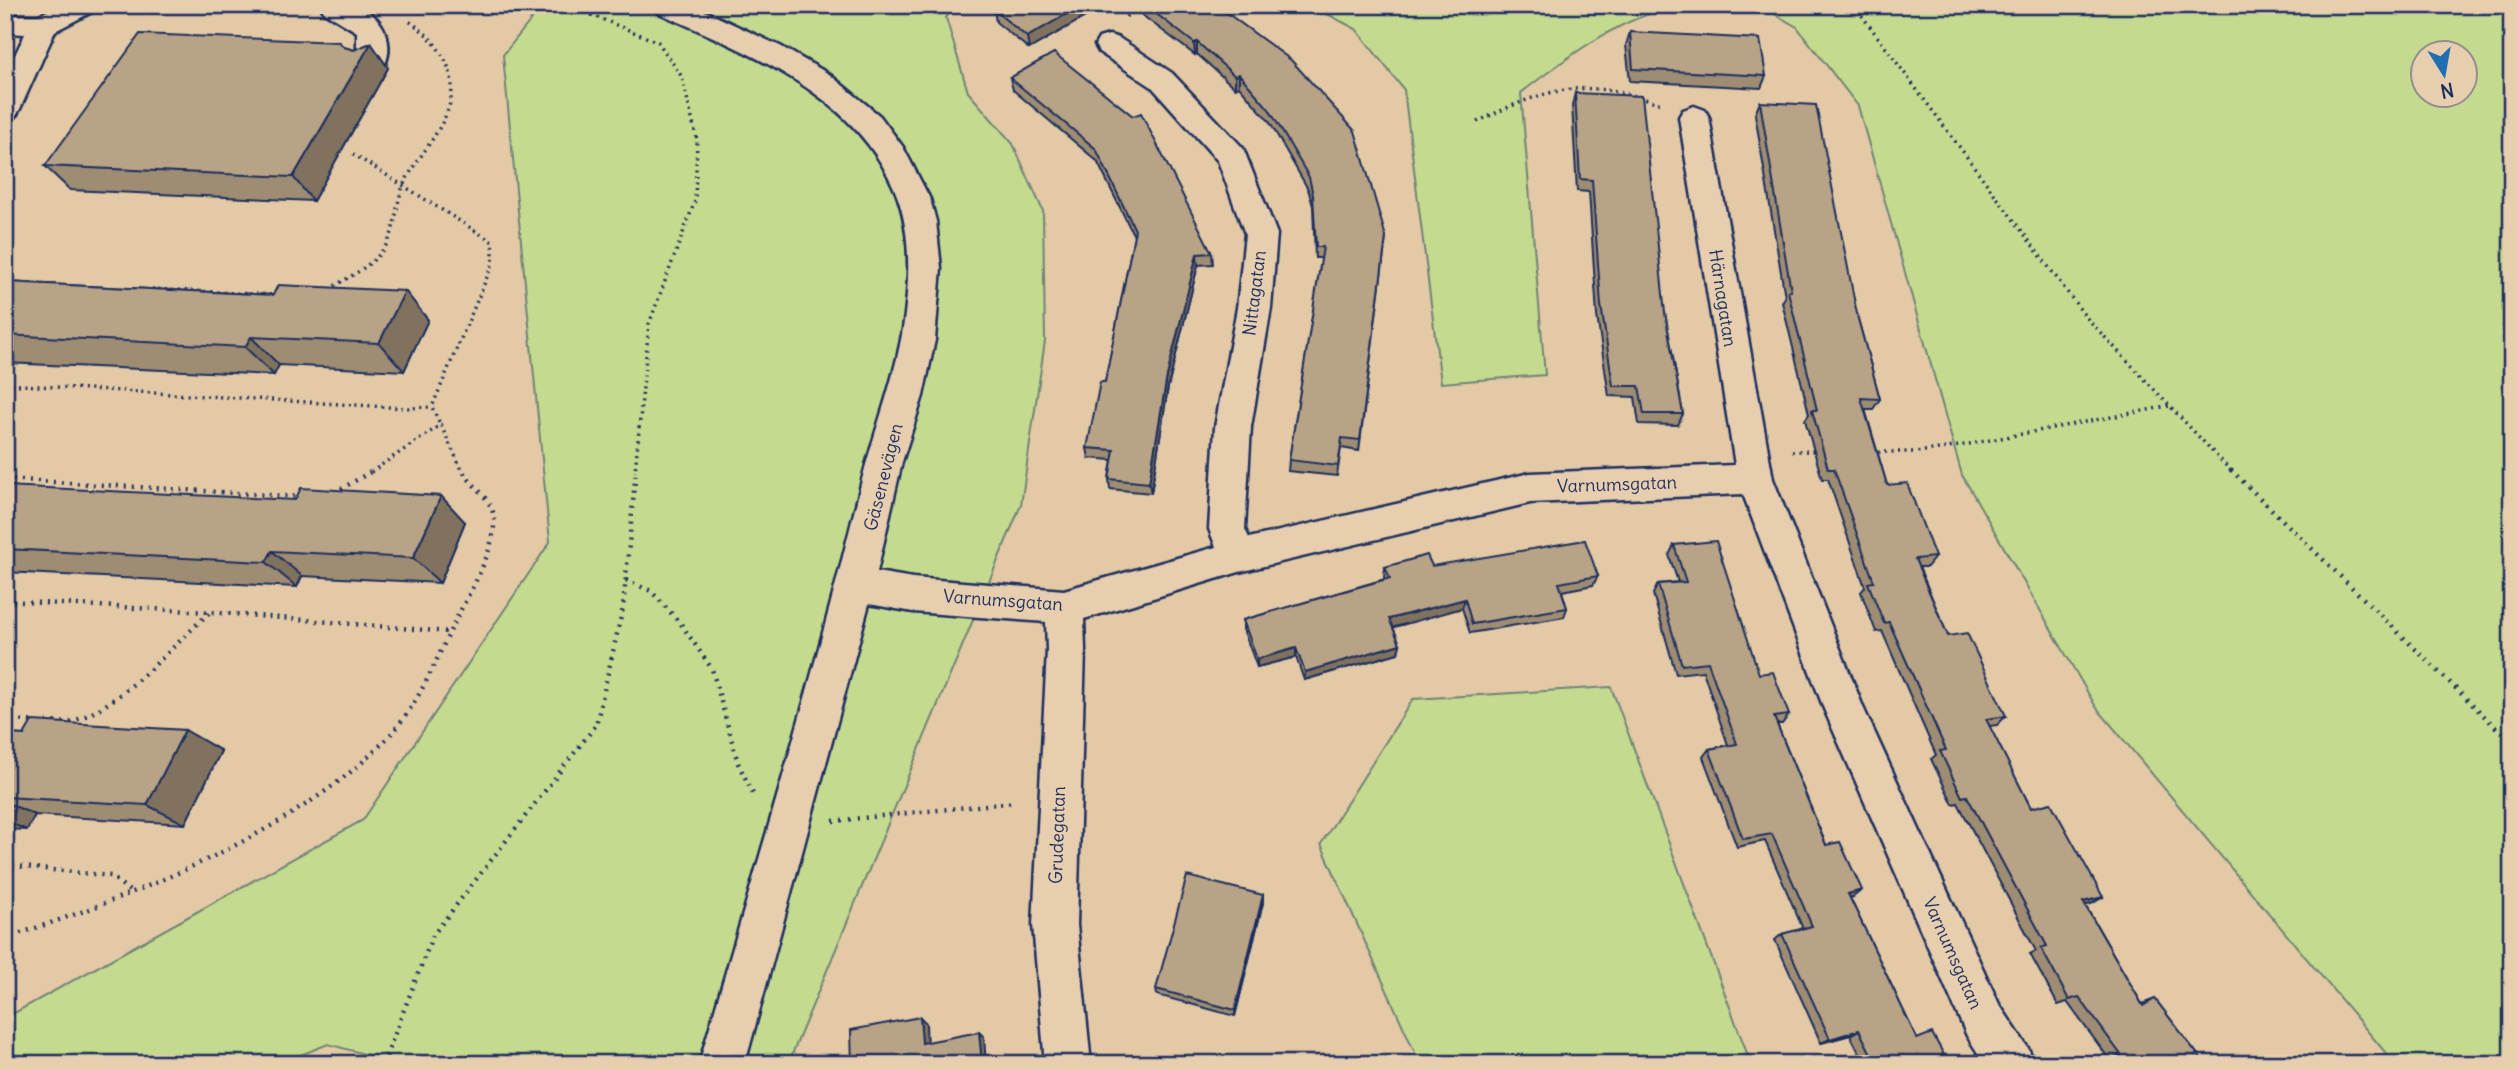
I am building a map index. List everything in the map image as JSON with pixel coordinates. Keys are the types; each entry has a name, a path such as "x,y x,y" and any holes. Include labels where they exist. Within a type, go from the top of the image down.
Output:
{"street":[{"path":"5,24 43,25 82,5"},
{"path":"334,5 369,26 376,37 372,63"},
{"name":"Gäsenevägen","path":"667,5 768,51 865,117 888,151 913,198 924,248 921,318 908,387 887,452 856,585 722,1064"},
{"path":"5,108 43,25"},
{"name":"Nittagatan","path":"1109,45 1163,80 1232,156 1261,234 1254,308 1233,427 1227,528 1239,555"},
{"name":"Härnagatan","path":"1694,117 1752,465"},
{"name":"Varnumsgatan","path":"856,585 913,595 1064,607 1116,594 1239,555 1530,488 1752,465 1849,721 1983,1020 2012,1064"},
{"name":"Grudegatan","path":"1064,607 1066,649 1055,925 1068,1064"}],"path":[{"path":"383,1064 433,935 596,725 624,608 649,324 695,201 697,140 682,77 657,43 567,5"},
{"path":"1854,5 2084,316 2221,461 2512,743"},
{"path":"328,290 375,260 391,237 403,187 450,110 455,83 448,60 419,27 397,14"},
{"path":"1477,122 1552,90 1593,88 1634,94 1694,117"},
{"path":"353,154 494,242 493,263 432,407"},
{"path":"141,289 289,296"},
{"path":"5,384 406,408 432,407"},
{"path":"1860,452 1948,449 2169,406"},
{"path":"5,938 133,894 229,848 293,812 346,775 390,735 410,710 449,632 494,531 493,512 462,471 432,407"},
{"path":"327,496 378,468 442,424"},
{"path":"1752,465 1832,451"},
{"path":"5,479 258,492 307,498"},
{"path":"5,601 209,612 449,632"},
{"path":"5,719 71,722 131,683 209,612"},
{"path":"5,865 111,876 133,894"}],"green space":[{"path":"543,5 955,5 946,18 968,92 1013,144 1043,211 1045,341 1021,505 788,1064 401,1064 328,1044 278,1064 5,1064 5,1018 363,820 550,542 503,55"},
{"path":"1310,5 1684,5 1640,17 1618,27 1577,51 1521,93 1545,375 1441,383 1404,90 1356,29"},
{"path":"1759,5 2512,5 2512,1064 2395,1064 2096,707 1962,475 1858,106 1797,27"},
{"path":"1611,687 1751,1064 1420,1064 1321,844 1413,699"}],"building":[{"path":"1002,5 1082,5 1027,37 994,10"},
{"path":"1145,5 1216,5 1291,60 1355,131 1386,237 1360,440 1342,438 1338,466 1289,460 1323,247 1316,247 1313,195 1309,177 1269,109 1239,74 1235,76 1197,42 1194,43"},
{"path":"1630,32 1760,39 1766,76 1633,69"},
{"path":"140,34 339,42 354,50 371,43 293,177 45,166"},
{"path":"1054,53 1133,116 1141,113 1212,253 1197,254 1167,376 1149,483 1109,479 1114,450 1087,448 1100,382 1105,382 1135,230 1096,149 1010,78"},
{"path":"1575,93 1642,96 1665,313 1683,414 1644,414 1639,386 1613,386 1601,305 1592,180 1580,179"},
{"path":"1760,102 1816,105 1858,319 1880,399 1861,398 1887,485 1907,483 1935,557 1915,559 1948,636 1967,633 2006,716 1986,719 2031,808 2051,803 2103,897 2083,902 2143,1006 2155,999 2205,1064 2112,1064 2110,1061 2121,1055 2079,997 2069,1000 2041,948 2047,946 1967,796 1962,797 1940,751 1946,750 1889,622 1884,623 1868,583 1874,582 1834,469 1828,469 1812,410 1817,410 1788,291 1791,291"},
{"path":"5,282 273,295 278,285 405,291 379,343 251,337 245,347 5,335"},
{"path":"5,486 295,500 301,488 441,496 413,558 272,551 266,562 5,549"},
{"path":"1585,540 1598,576 1559,583 1567,608 1472,624 1465,599 1389,619 1400,644 1305,672 1296,648 1257,659 1243,620 1390,578 1385,567 1427,555 1432,566"},
{"path":"1716,541 1759,674 1773,672 1789,715 1774,717 1826,845 1840,842 1862,890 1848,894 1917,1039 1932,1033 1949,1064 1876,1064 1859,1030 1830,1039 1782,934 1812,926 1772,834 1743,839 1709,749 1737,744 1708,662 1682,665 1658,584 1686,582 1674,545"},
{"path":"32,721 185,730 147,805 5,797 5,734 24,735"},
{"path":"1187,876 1263,895 1235,1010 1156,989"},
{"path":"920,1017 922,1043 979,1032 982,1064 852,1064 851,1030"}]}
